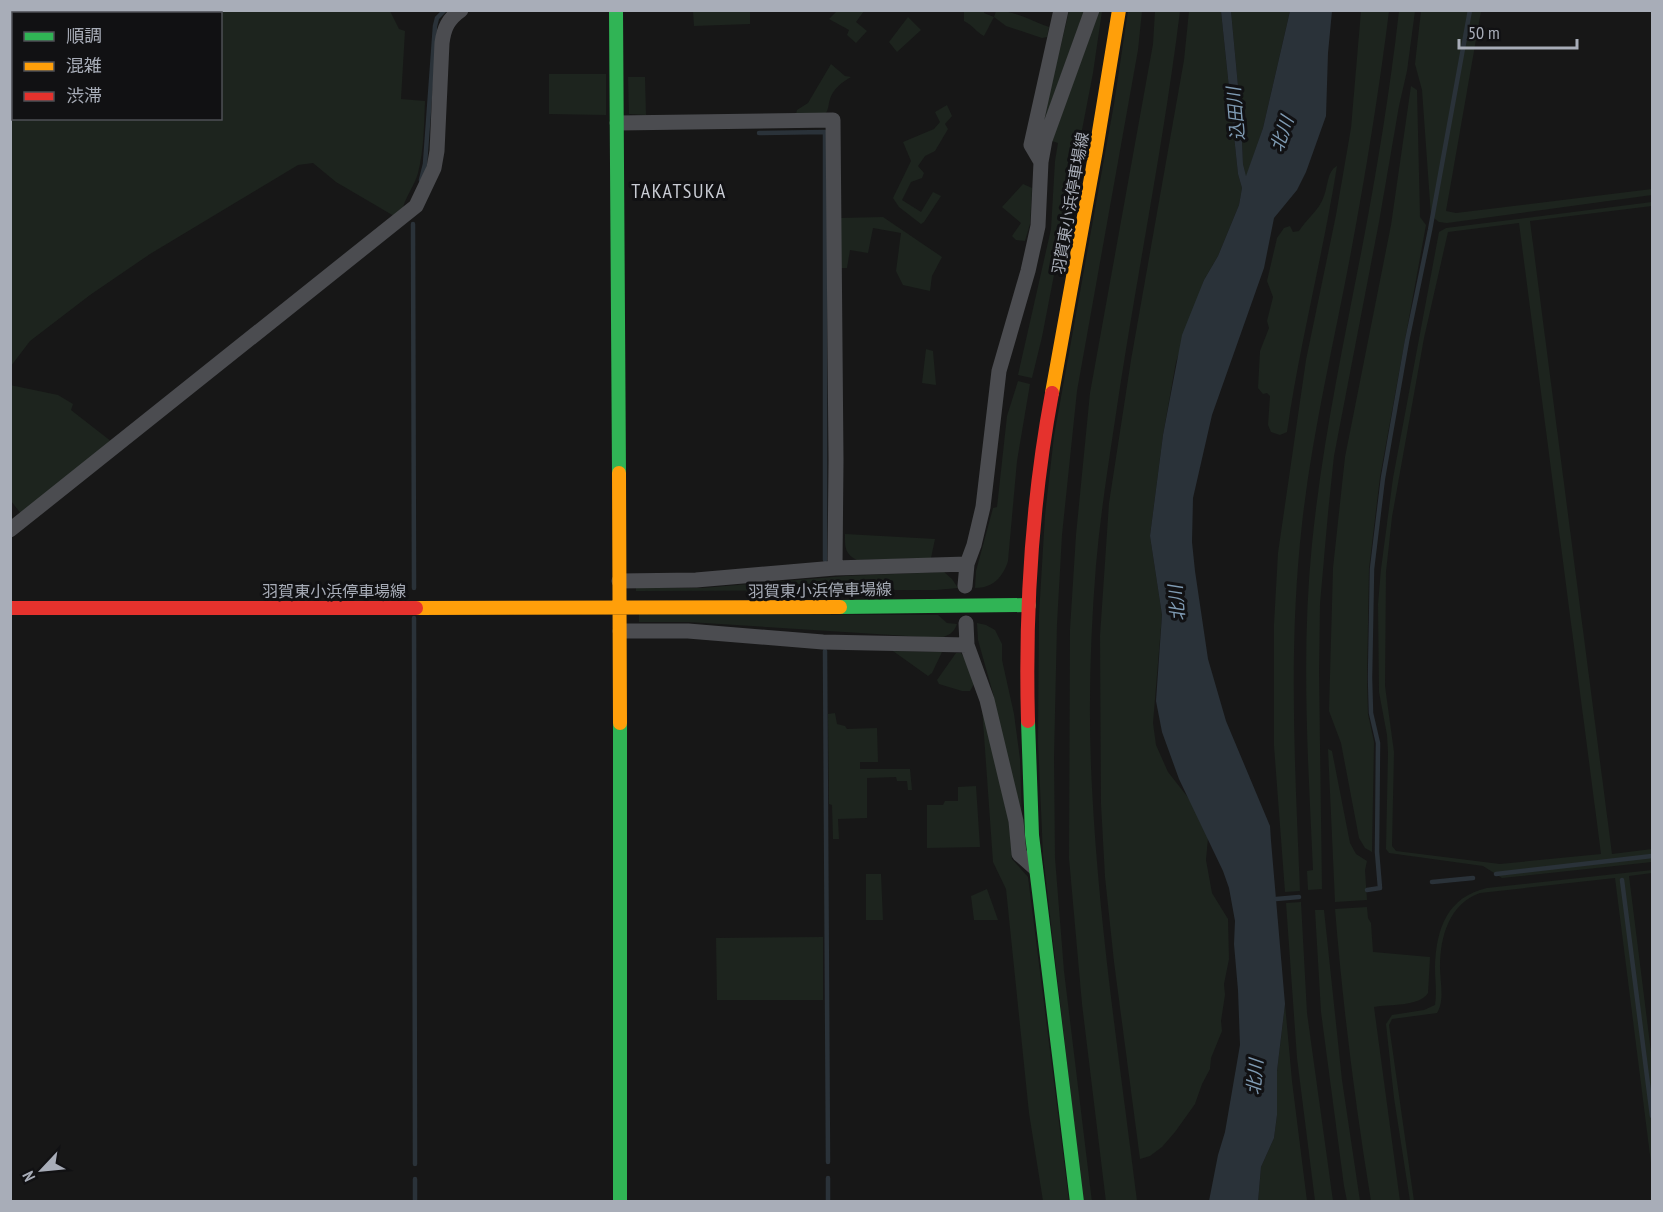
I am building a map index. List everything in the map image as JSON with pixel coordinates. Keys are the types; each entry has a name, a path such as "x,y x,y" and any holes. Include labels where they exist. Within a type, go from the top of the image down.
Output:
{"street":[{"path":"10,530 417,206 434,168 437,150 444,30 451,17 461,10"},
{"path":"616,10 620,607 620,1202"},
{"path":"1041,162 1031,145 1061,10"},
{"path":"965,586 967,564 983,507 999,371 1038,226 1041,162 1045,140 1092,10"},
{"name":"羽賀東小浜停車場線","path":"10,608 620,607 699,609 1029,604 1036,506 1048,408 1094,161 1119,10"},
{"path":"617,123 833,120 835,568"},
{"path":"619,581 696,580 835,568 967,564"},
{"path":"1029,604 1027,683 1035,868 1077,1202"},
{"path":"966,623 967,645 987,700 1016,821 1019,854 1035,868"},
{"path":"620,631 688,631 823,642 967,645"}],"shaded area":[{"path":"11,11 390,11 399,29 405,31 401,99 425,101 420,164 417,178 403,209 394,216 336,182 313,163 298,165 150,254 90,295 30,341 11,366"},
{"path":"693,11 750,11 750,24 694,26"},
{"path":"837,11 864,11 856,22 867,31 856,43 847,35 849,30 829,19"},
{"path":"964,11 984,11 994,17 984,36 964,21"},
{"path":"996,11 1023,16 1049,27 1047,37 1042,38 1006,26 994,17"},
{"path":"1069,11 1084,11 1039,136"},
{"path":"1099,11 1102,11 1093,73 1032,378 1018,375 1051,229 1058,143 1052,141"},
{"path":"1128,11 1142,11 1138,50 1077,391 1062,535 1057,624 1054,757 1055,858 1064,971 1092,1202 1083,1201 1043,855 1038,742 1039,615 1045,515 1054,436 1114,104"},
{"path":"1155,11 1180,11 1104,496 1096,565 1091,649 1090,732 1095,840 1111,995 1137,1201 1106,1202 1082,1004 1069,858 1070,629 1076,535 1090,393 1153,44"},
{"path":"1189,11 1221,11 1238,174 1242,188 1239,205 1218,256 1204,280 1176,362 1163,435 1150,536 1162,615 1153,723 1156,745 1168,772 1190,800 1208,838 1206,860 1212,893 1228,919 1229,959 1224,984 1222,1031 1211,1058 1210,1069 1195,1104 1162,1147 1150,1156 1140,1159 1105,877 1101,804 1100,636 1109,503 1131,360 1184,60"},
{"path":"1231,11 1290,11 1263,128 1246,178 1243,164"},
{"path":"1361,11 1389,11 1367,162 1306,490 1298,570 1294,662 1300,891 1285,892 1274,746 1274,624 1278,553 1306,360 1336,215 1351,128"},
{"path":"1399,11 1415,11 1407,71 1334,456 1328,513 1320,604 1322,889 1308,890 1307,871 1313,870 1306,666 1312,544 1327,432 1378,160"},
{"path":"1421,11 1481,11 1446,211 1456,213 1652,189 1652,195 1447,223 1439,222 1431,216 1422,90 1415,64"},
{"path":"908,17 921,30 897,52 889,42"},
{"path":"831,64 845,76 851,77 833,92 825,114 796,114 797,110 808,103"},
{"path":"549,74 606,74 606,115 549,114"},
{"path":"628,77 645,77 646,115 629,114"},
{"path":"1411,86 1417,90 1420,217 1426,225 1380,477 1369,569 1368,714 1374,742 1372,852 1365,848 1359,838 1341,743 1329,711 1333,568 1345,457 1391,225"},
{"path":"947,105 952,116 945,124 948,129 935,151 925,156 918,166 924,173 922,178 911,182 902,200 921,212 933,192 941,196 921,224 899,207 893,198 911,161 903,142 934,129 940,122 935,112"},
{"path":"1337,166 1287,432 1280,435 1271,432 1268,425 1270,396 1267,393 1263,394 1258,388 1260,351 1269,328 1267,321 1273,297 1267,281 1277,238 1284,228 1290,226 1293,232 1299,231 1319,206 1330,175"},
{"path":"1023,184 1032,188 1030,224 1025,241 1016,240 1012,236 1021,223 1002,207"},
{"path":"1652,202 1652,206 1530,221 1612,854 1652,849 1652,862 1502,878 1483,866 1389,853 1386,849 1388,752 1379,692 1378,604 1381,569 1393,478 1439,232 1446,228","holes":["1519,223 1601,854 1500,864 1396,851 1392,846 1394,752 1385,686 1386,572 1392,517 1424,338 1448,232"]},
{"path":"883,217 942,257 932,276 930,291 903,285 896,271 901,233 873,228 868,253 850,250 847,268 840,268 840,218"},
{"path":"926,349 933,351 936,385 922,383"},
{"path":"1018,381 1030,384 1017,461 1008,561 1003,572 992,584 975,588 976,571 993,508 997,507 1007,416"},
{"path":"10,385 58,395 73,404 71,410 112,442 22,515 11,501"},
{"path":"845,534 935,539 931,558 857,560 847,552"},
{"path":"944,572 958,588 636,591 636,588 702,588 845,576"},
{"path":"639,614 938,615 947,623 957,624 950,634 939,638 688,622 639,622"},
{"path":"977,623 995,630 1002,644 1002,660 1014,714 1020,759 1022,819 994,697 978,640"},
{"path":"893,651 942,652 932,673 928,676"},
{"path":"956,653 961,653 967,663 974,684 970,691 939,684 937,680"},
{"path":"982,707 1009,822 1012,859 1028,877 1069,1201 1043,1201 1029,1113 1006,889 993,862"},
{"path":"835,713 837,724 847,729 877,728 878,762 860,762 860,769 910,769 912,790 908,790 907,781 897,781 896,777 867,778 867,818 838,819 839,839 833,839 832,805 829,804 828,714"},
{"path":"1328,749 1332,751 1350,843 1356,854 1367,861 1365,870 1367,900 1335,902"},
{"path":"976,786 980,847 927,848 927,805 943,805 945,801 958,801 958,787"},
{"path":"1652,870 1652,873 1629,876 1652,1060 1652,1171 1615,878 1480,893 1461,905 1454,913 1444,933 1440,956 1441,997 1437,1013 1392,1019 1389,1025 1414,1201 1410,1201 1394,1098 1386,1024 1392,1015 1424,1010 1435,1005 1438,940 1446,917 1453,907 1473,892 1487,888"},
{"path":"866,874 881,874 883,920 866,920"},
{"path":"987,889 998,920 974,920 971,896"},
{"path":"1301,902 1307,1013 1333,1201 1315,1201 1297,1058 1286,903"},
{"path":"1367,907 1371,923 1373,952 1430,957 1428,993 1424,997 1411,1003 1374,1007 1400,1201 1371,1201 1346,1019 1335,909"},
{"path":"1315,910 1324,910 1342,1080 1360,1201 1347,1201 1344,1186 1321,1012"},
{"path":"823,937 823,1000 717,1000 716,938"},
{"path":"1285,1004 1307,1201 1258,1202 1261,1167 1274,1138 1277,1115 1277,1071"}],"water":[{"path":"1221,11 1231,11 1243,164 1246,176 1263,128 1290,11 1332,11 1326,116 1306,172 1297,190 1274,218 1264,268 1212,415 1193,498 1192,542 1208,659 1226,721 1270,826 1285,1004 1277,1071 1277,1115 1274,1138 1261,1167 1258,1202 1209,1201 1225,1132 1240,1045 1234,944 1235,921 1229,888 1223,871 1179,779 1162,732 1156,701 1162,615 1150,536 1163,435 1182,335 1204,280 1218,256 1239,205 1242,188 1238,174"}],"waterway":[{"path":"421,180 425,164 435,26 437,18 445,10"},
{"path":"1367,890 1380,888 1377,852 1378,743 1371,713 1370,678 1372,569 1383,478 1407,341 1430,230 1470,10"},
{"path":"759,133 825,132 825,560"},
{"path":"413,224 414,588"},
{"path":"414,618 415,1164"},
{"path":"825,651 828,1162"},
{"path":"1496,874 1652,856"},
{"path":"1432,882 1473,878"},
{"path":"1622,880 1652,1116"},
{"path":"1276,899 1299,897"},
{"path":"828,1178 828,1202"},
{"path":"415,1179 415,1202"}],"traffic: fast":[{"path":"616,10 619,473"},
{"path":"840,607 1029,605"},
{"path":"1028,721 1032,835 1077,1202"},
{"path":"620,723 620,1202"}],"traffic: slow":[{"path":"1052,393 1119,10"},
{"path":"619,473 620,723"},
{"path":"416,608 840,607"}],"traffic: jam":[{"path":"1028,721 1031,556 1039,474 1052,393"},
{"path":"10,608 416,608"}],"district":[{"name":"TAKATSUKA","path":"679,191"}],"water label":[{"name":"込田川","path":"1236,114"},
{"name":"北川","path":"1282,134"},
{"name":"北川","path":"1177,603"},
{"name":"北川","path":"1255,1077"}]}
